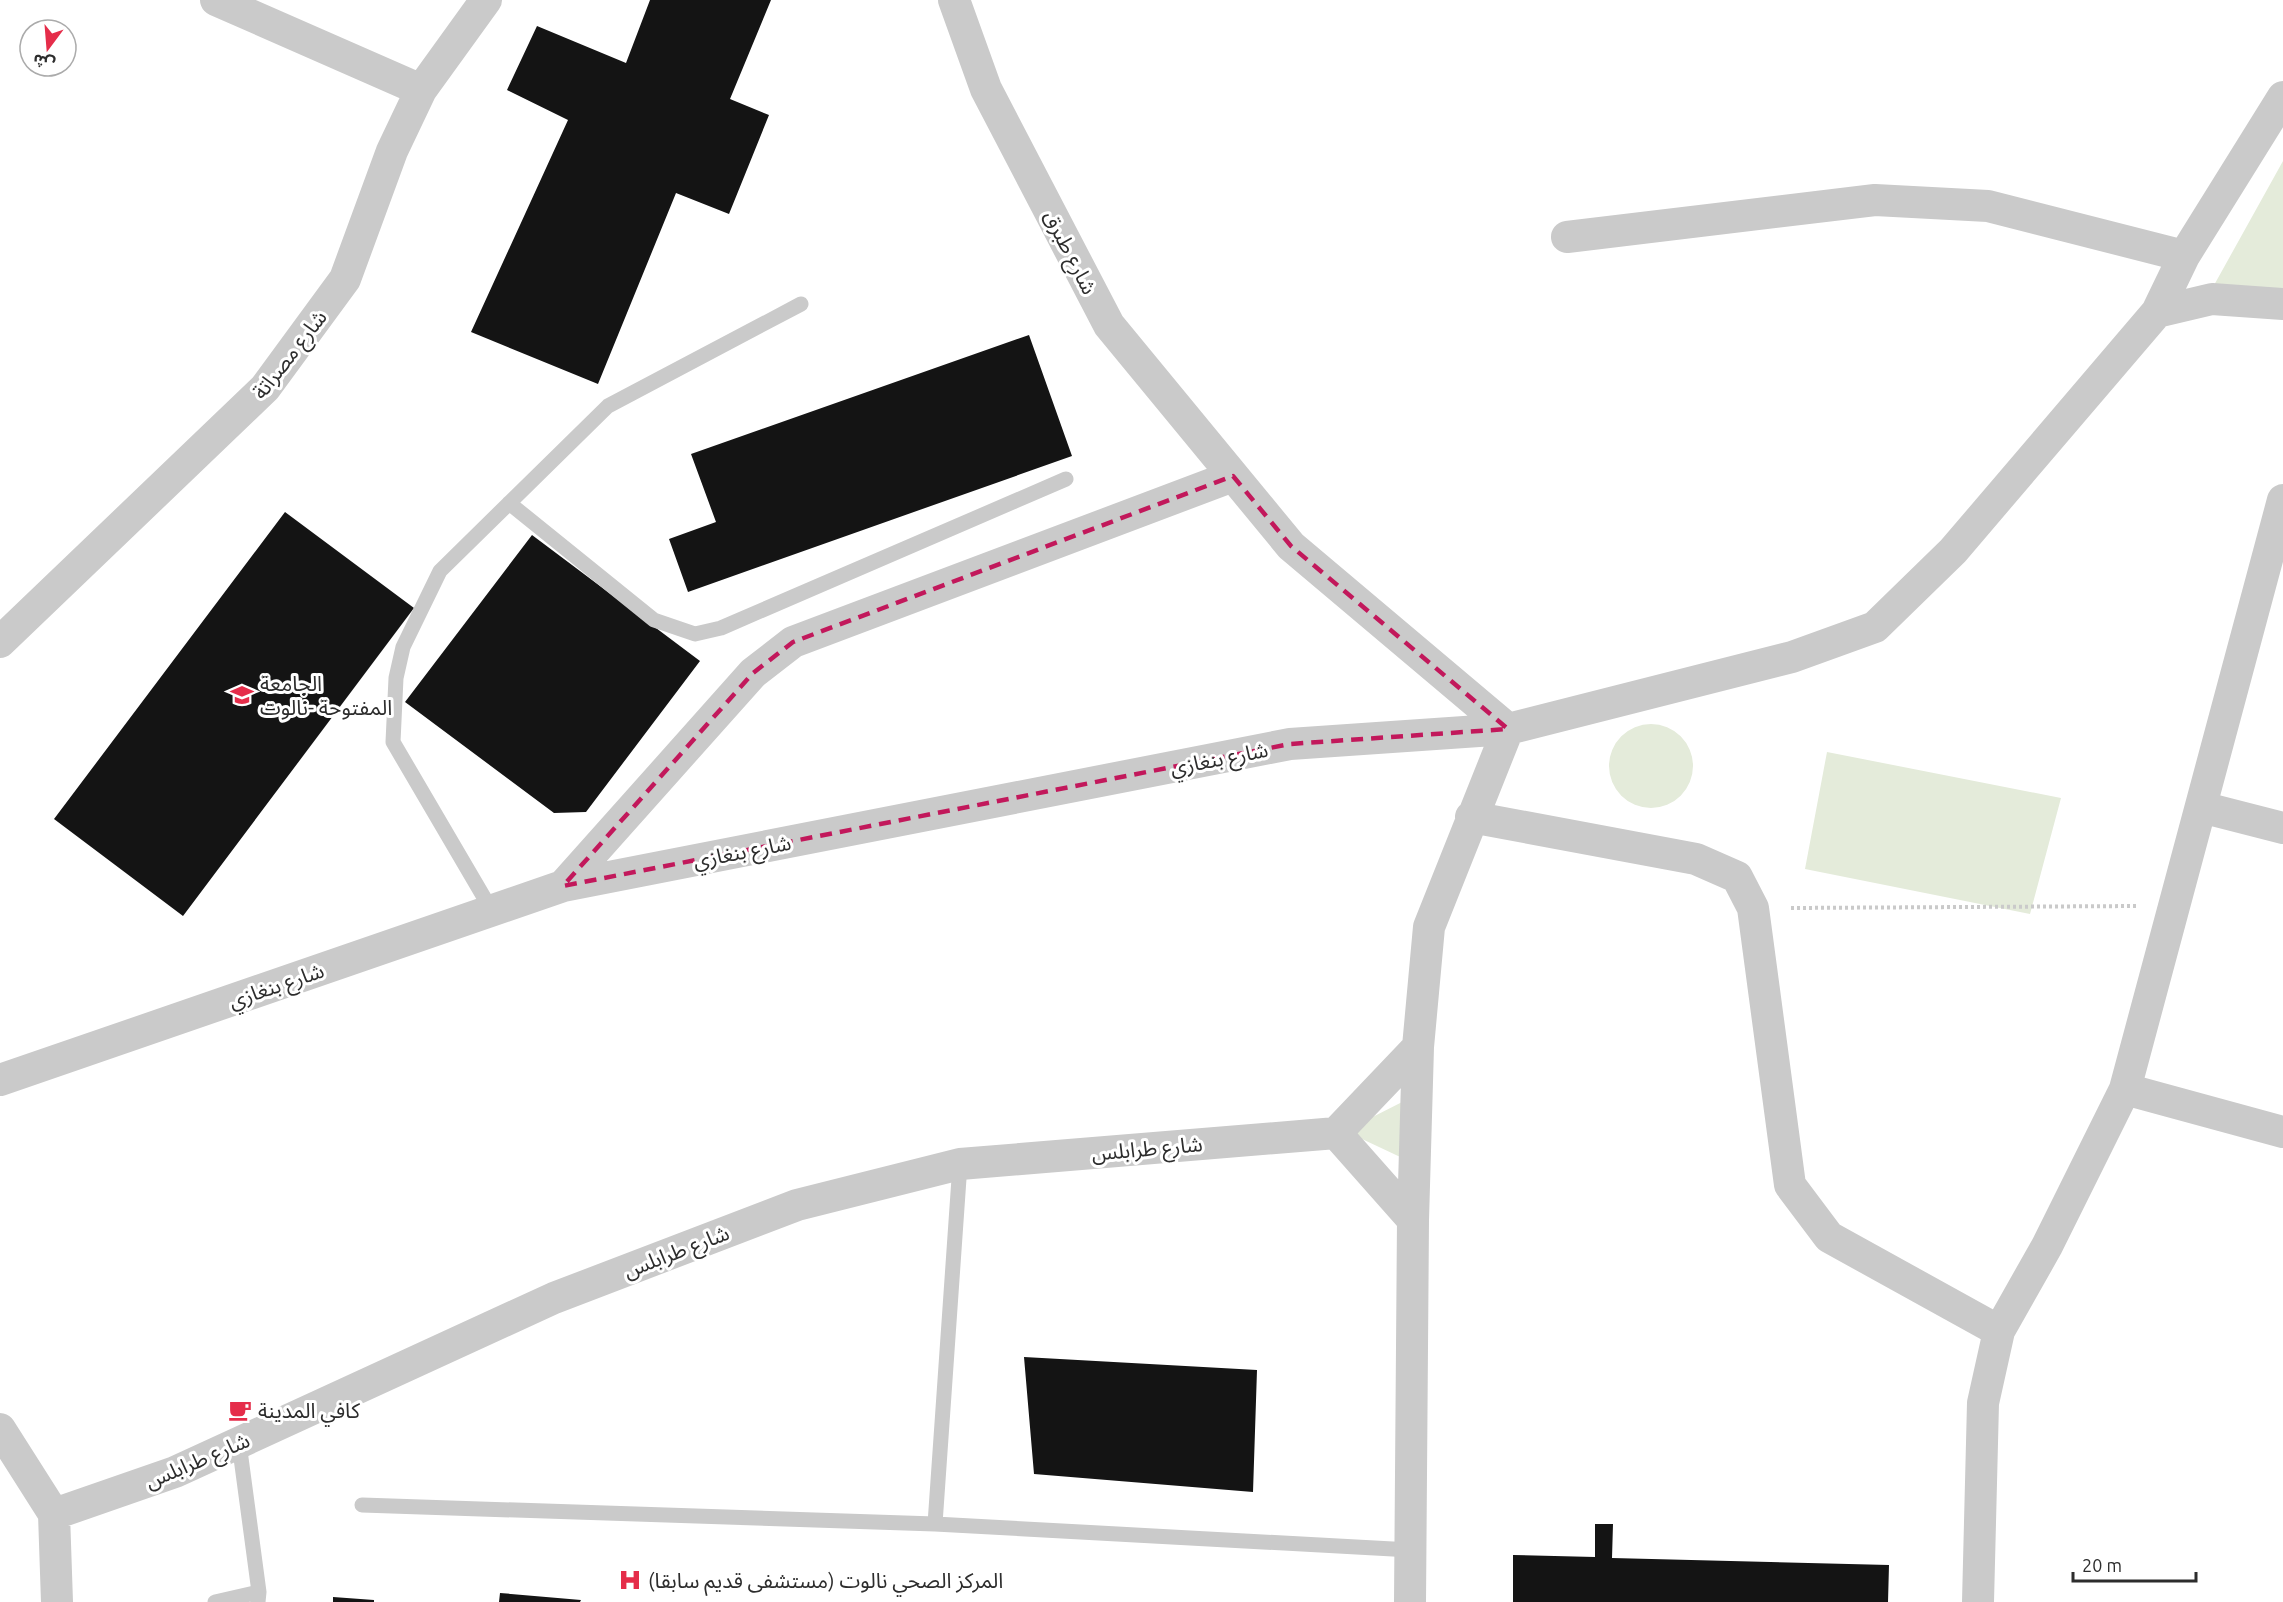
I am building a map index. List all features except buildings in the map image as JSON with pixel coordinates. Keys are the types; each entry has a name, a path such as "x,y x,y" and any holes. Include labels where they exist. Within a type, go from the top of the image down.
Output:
{"street":[{"path":"216,0 421,90"},
{"name":"شارع مصراتة","path":"0,642 265,388 345,279 392,151 421,90 486,0"},
{"name":"شارع طبرق","path":"954,0 986,89 1109,325 1291,546 1508,729"},
{"name":"شارع بنغازي","path":"0,1080 563,886 1290,744 1508,729 1791,657 1875,627 1953,551 2157,312 2184,256 2283,97"},
{"path":"1567,237 1875,200 1988,206 2184,256"},
{"path":"2157,312 2212,299 2283,304"},
{"path":"563,886 753,673 793,642 1233,476"},
{"path":"1978,1602 1983,1403 1999,1331 2048,1246 2125,1089 2283,500"},
{"path":"1410,1602 1413,1220 1418,1047 1429,927 1508,729"},
{"path":"2201,807 2283,828"},
{"path":"1472,818 1696,859 1737,877 1753,908 1790,1185 1829,1237 1999,1331"},
{"path":"1413,1220 1336,1133 1418,1047"},
{"path":"2125,1089 2283,1132"},
{"name":"شارع طرابلس","path":"54,1514 175,1472 565,1293 797,1205 960,1164 1336,1133"},
{"path":"0,1429 54,1514 57,1602"}],"lane":[{"path":"492,911 393,742 396,678 403,647 440,571 608,406 801,304"},
{"path":"509,503 654,620 695,634 721,628 1066,479"},
{"path":"935,1524 960,1164"},
{"path":"214,1602 258,1597 239,1443"},
{"path":"362,1505 935,1524 1411,1550"}],"path":[{"path":"1753,908 2174,906"}],"highlighted area":[{"path":"1233,476 1291,546 1508,729 1290,744 563,886 753,673 793,642"}],"green space":[{"path":"2283,161 2283,297 2213,287"},
{"path":"1651,724 1674,731 1686,743 1693,766 1686,789 1674,801 1651,808 1628,801 1616,789 1609,766 1616,743 1628,731"},
{"path":"1827,752 2061,798 2030,914 1805,869"},
{"path":"1412,1097 1413,1163 1345,1131"}],"place":[{"name":"الجامعة المفتوحة -نالوت","path":"242,695"},
{"name":"كافي المدينة","path":"240,1410"},
{"name":"المركز الصحي نالوت (مستشفى قديم سابقا)","path":"630,1580"}]}
